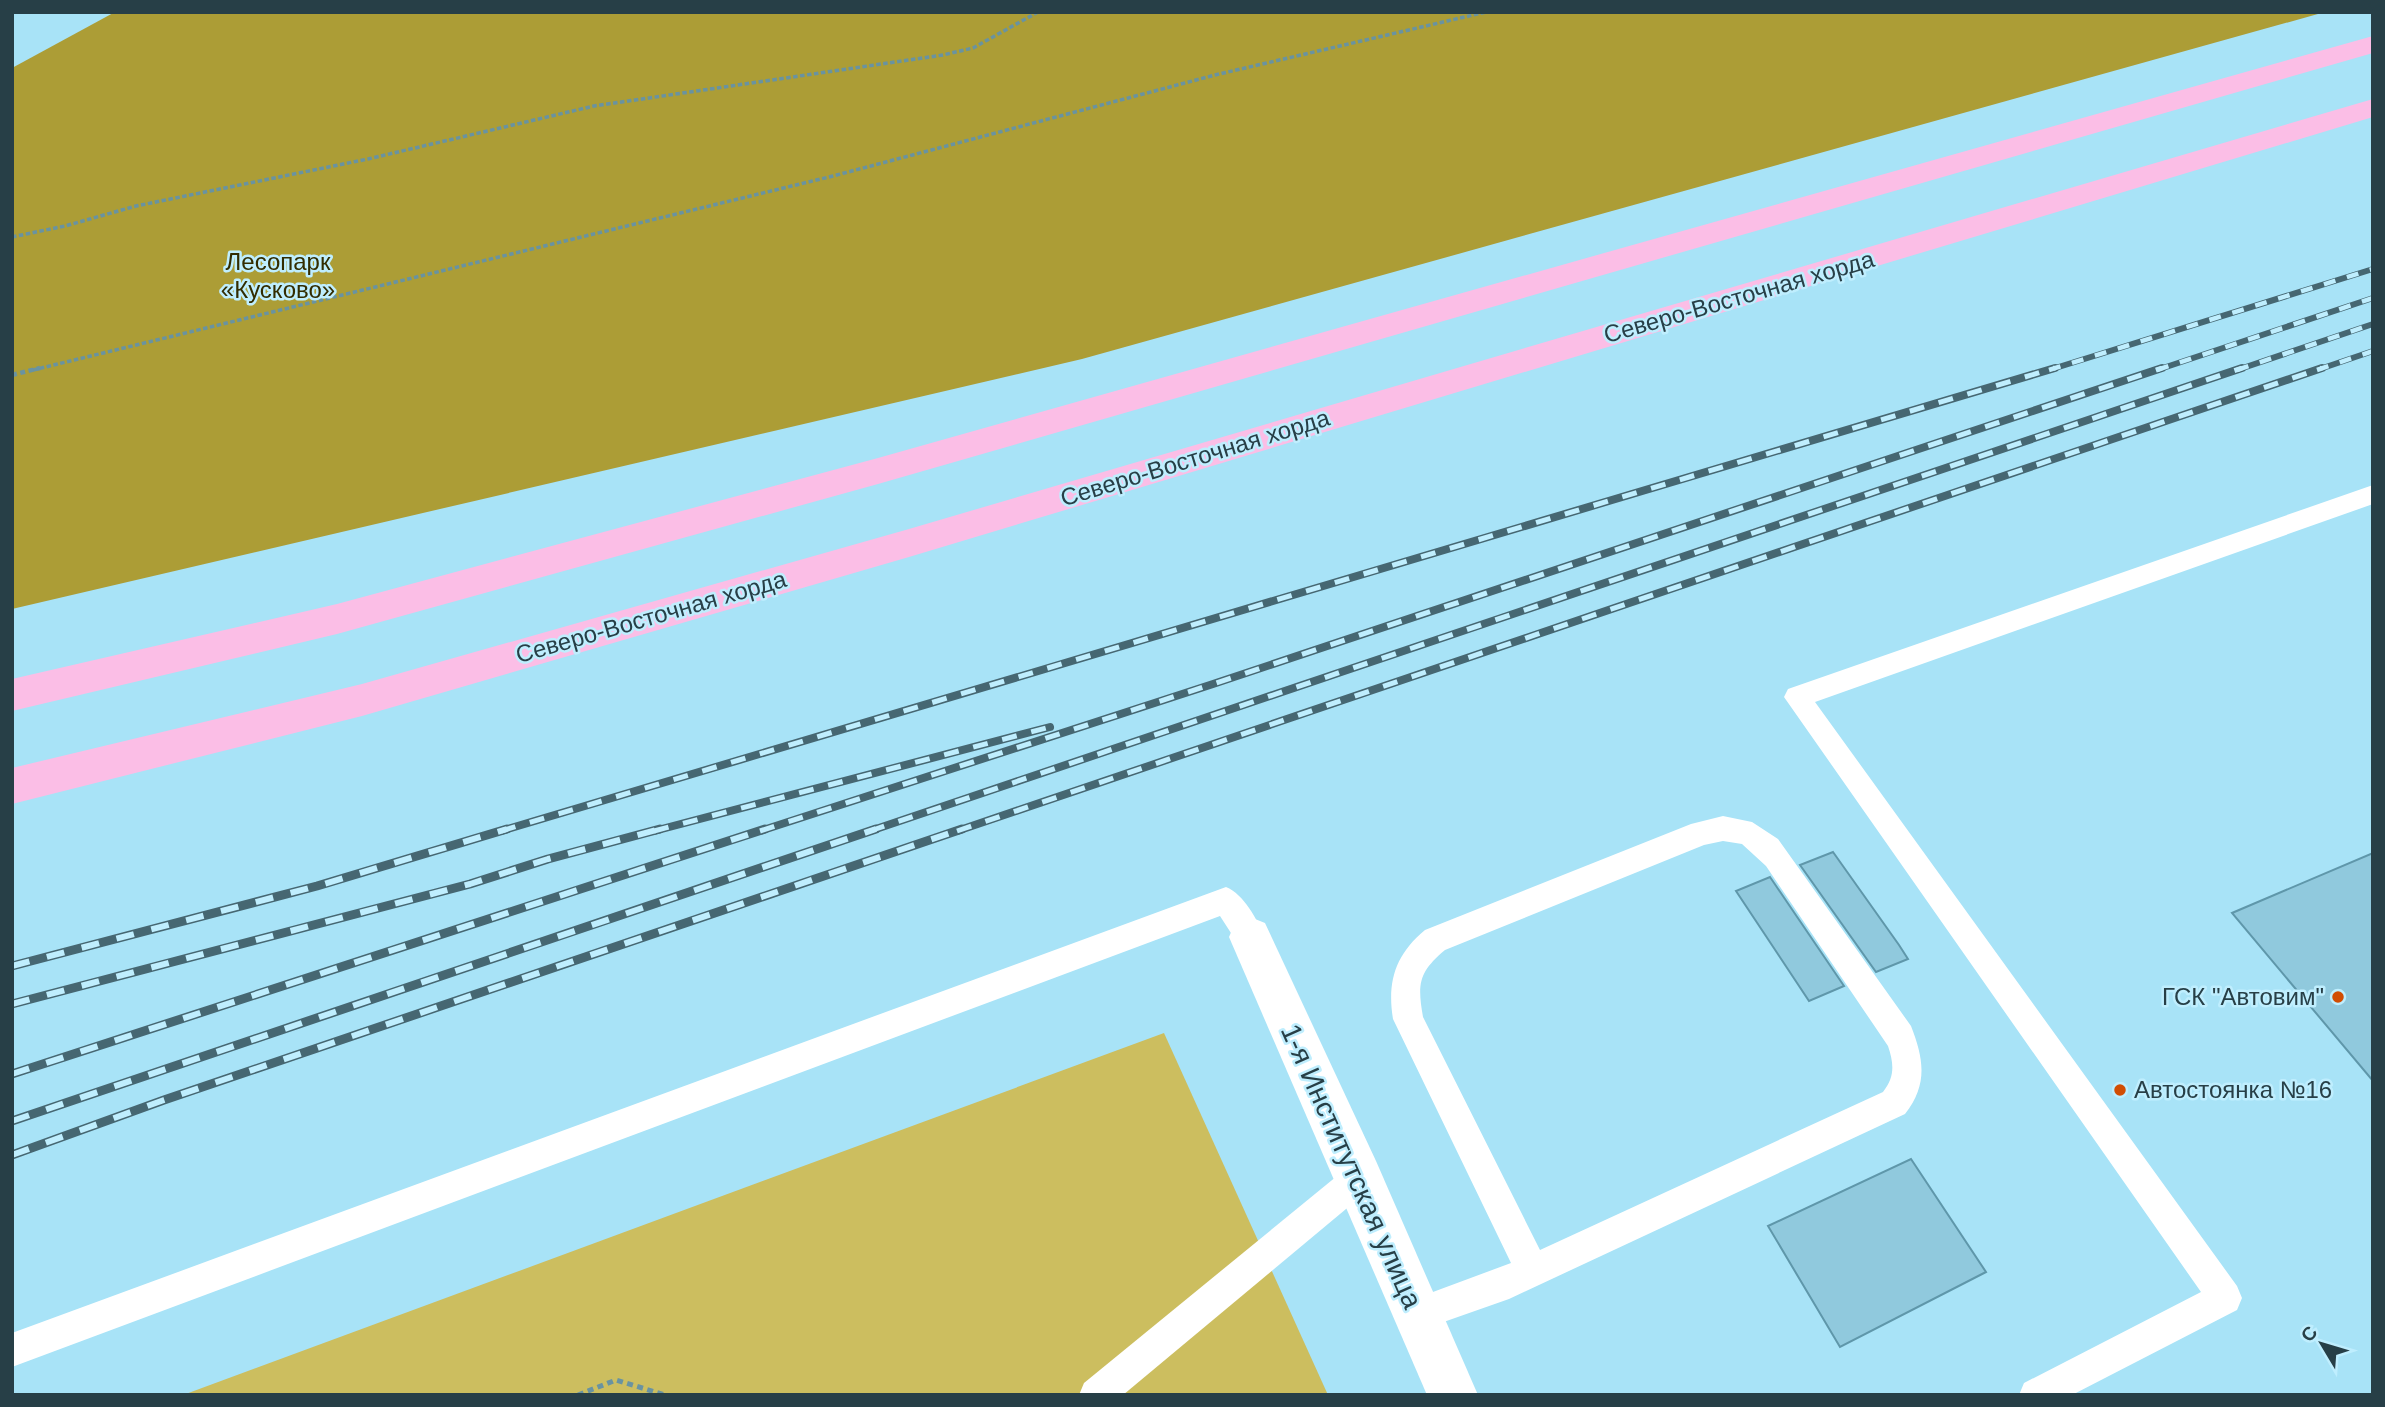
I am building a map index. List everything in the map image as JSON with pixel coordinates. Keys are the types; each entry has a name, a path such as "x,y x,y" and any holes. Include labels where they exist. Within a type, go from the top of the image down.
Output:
{"main road":[{"path":"12,695 337,619 865,474 2373,44"},
{"name":"Северо-Восточная хорда","path":"12,786 362,701 935,536 2373,108"}],"street":[{"name":"1-я Институтская улица","path":"1250,937 1453,1395"}],"lane":[{"path":"2036,1395 2225,1298 1797,697 2373,494"},
{"path":"1418,1314 1497,1287 1894,1103 1904,1092 1909,1079 1909,1058 1900,1037 1776,857 1756,836 1728,827 1713,828 1435,940 1418,954 1406,973 1403,996 1408,1019 1532,1270"},
{"path":"12,1350 1226,900 1250,937"},
{"path":"1096,1395 1359,1178"}],"path":[{"path":"12,237 65,226 136,206 368,159 594,106 943,55 973,48 1038,12"},
{"path":"12,375 820,180 1215,75 1486,12"},
{"path":"578,1395 616,1380 665,1395"}],"shaded area":[{"path":"1164,1033 1328,1395 183,1395"}],"green space":[{"name":"Лесопарк «Кусково»","path":"115,12 2325,12 1082,359 12,609 12,68"}],"building":[{"path":"1833,852 1908,959 1876,972 1800,865"},
{"name":"ГСК \"Автовим\"","path":"2373,853 2373,1081 2232,913"},
{"path":"1770,877 1844,986 1809,1001 1736,891"},
{"path":"1911,1159 1986,1272 1840,1347 1768,1226"}],"railway":[{"path":"2049,370 2373,269"},
{"path":"2157,370 2373,298"},
{"path":"2237,370 2373,324"},
{"path":"2317,370 2373,351"},
{"path":"501,831 2055,368"},
{"path":"760,831 1213,684 2162,368"},
{"path":"870,831 2242,368"},
{"path":"957,831 2322,368"},
{"path":"654,831 1050,727"},
{"path":"12,966 317,886 507,829"},
{"path":"12,1004 470,884 548,859 660,829"},
{"path":"12,1074 765,829"},
{"path":"12,1121 876,829"},
{"path":"12,1155 164,1100 962,829"}],"place":[{"name":"ГСК \"Автовим\"","path":"2338,997"},
{"name":"Автостоянка №16","path":"2120,1090"}]}
